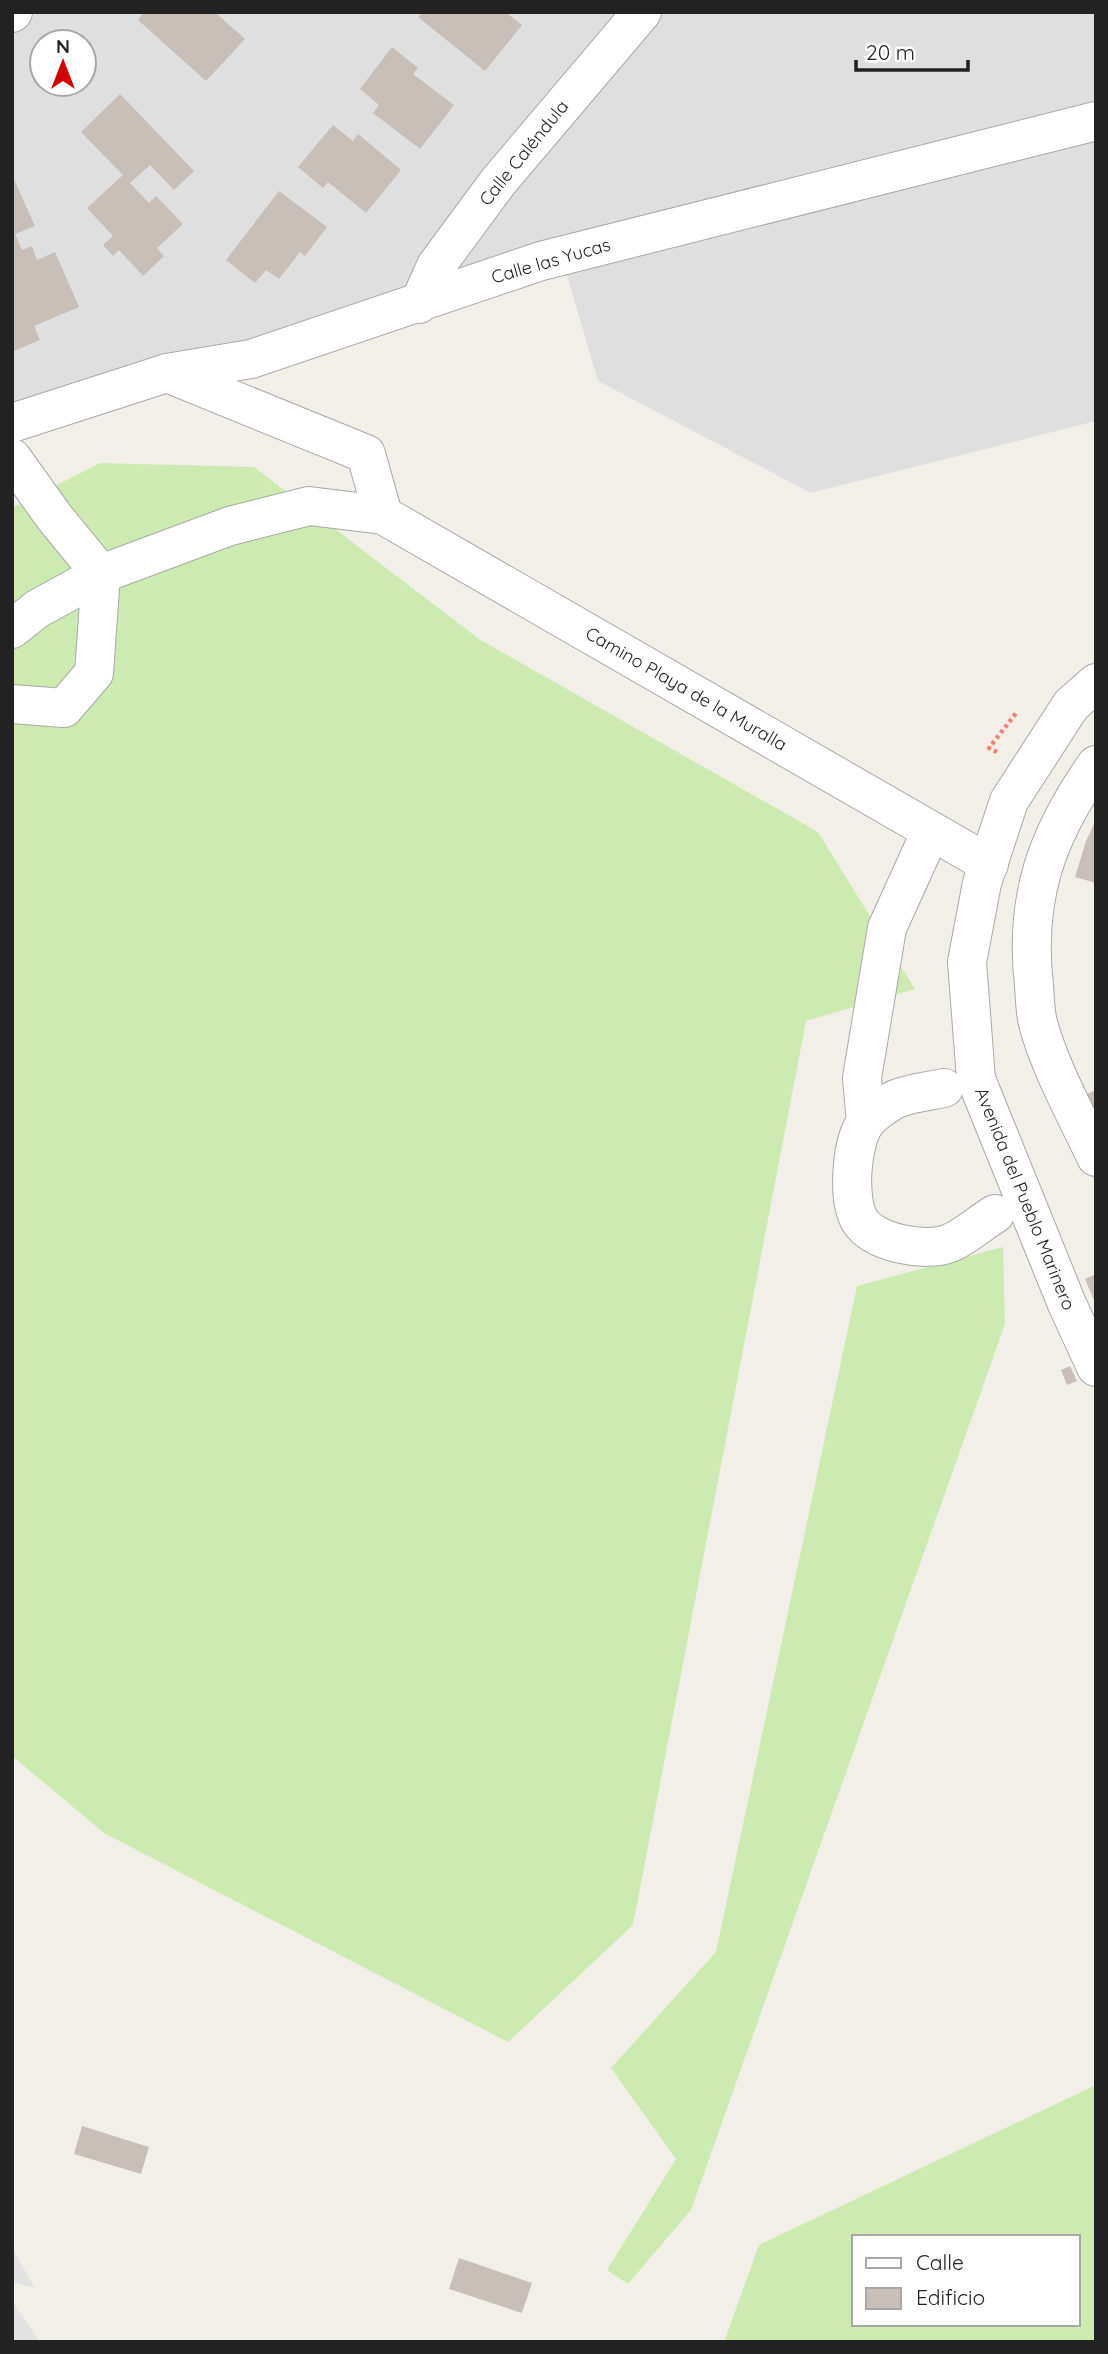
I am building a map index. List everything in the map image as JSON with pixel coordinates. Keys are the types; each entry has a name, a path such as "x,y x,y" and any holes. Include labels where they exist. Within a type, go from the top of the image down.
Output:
{"street":[{"name":"Calle Caléndula","path":"419,304 436,266 498,181 642,12"},
{"name":"Calle las Yucas","path":"12,423 167,373 251,359 541,261 1096,121"},
{"path":"167,373 366,454 383,515"},
{"path":"12,458 55,518 101,574 94,673 64,708 12,704"},
{"name":"Camino Playa de la Muralla","path":"12,629 37,609 101,574 230,526 309,506 383,515 989,864"},
{"name":"Avenida del Pueblo Marinero","path":"1096,683 1071,705 1009,801 982,883 967,962 976,1079 1067,1304 1096,1367"},
{"path":"1096,765 1072,799 1048,848 1034,902 1030,952 1038,1023 1062,1086 1096,1157"},
{"path":"931,831 887,928 862,1078 866,1122 855,1148 851,1169 853,1195 860,1221 878,1235 903,1246 949,1244 995,1214"},
{"path":"971,941 1030,952"},
{"path":"866,1122 896,1099 944,1088"}],"shaded area":[{"path":"12,12 1096,12 1096,421 811,493 598,381 564,265 12,415"},
{"path":"12,2248 35,2288 12,2282"},
{"path":"12,2301 40,2342 12,2342"}],"green space":[{"path":"100,463 254,467 479,639 818,832 915,989 806,1021 633,1925 508,2042 104,1833 12,1756 12,508"},
{"path":"1003,1247 1005,1324 691,2210 628,2284 607,2270 676,2159 611,2068 716,1952 857,1286"},
{"path":"1096,2085 1096,2342 724,2342 759,2245"}],"building":[{"path":"144,12 218,12 217,14 245,39 206,81 138,20"},
{"path":"423,12 505,12 522,25 485,71 418,17"},
{"path":"392,47 418,68 413,74 454,105 420,149 373,113 379,105 360,89"},
{"path":"120,94 194,171 174,190 150,165 130,183 149,203 156,196 183,224 157,248 164,256 143,276 119,250 113,256 103,245 113,236 87,208 123,175 81,132"},
{"path":"333,125 353,141 358,134 401,170 366,213 328,182 323,188 298,167"},
{"path":"12,175 35,226 15,234 22,250 32,246 37,260 55,252 79,307 34,326 40,340 12,352"},
{"path":"279,191 327,227 305,256 300,252 279,279 266,270 255,283 226,260"},
{"path":"1096,820 1096,883 1075,877 1086,841"},
{"path":"1096,1090 1096,1115 1087,1094"},
{"path":"1096,1274 1096,1305 1085,1279"},
{"path":"1070,1366 1077,1381 1067,1385 1061,1370"},
{"path":"82,2126 149,2147 141,2174 74,2154"},
{"path":"459,2258 532,2283 522,2313 449,2289"}]}
